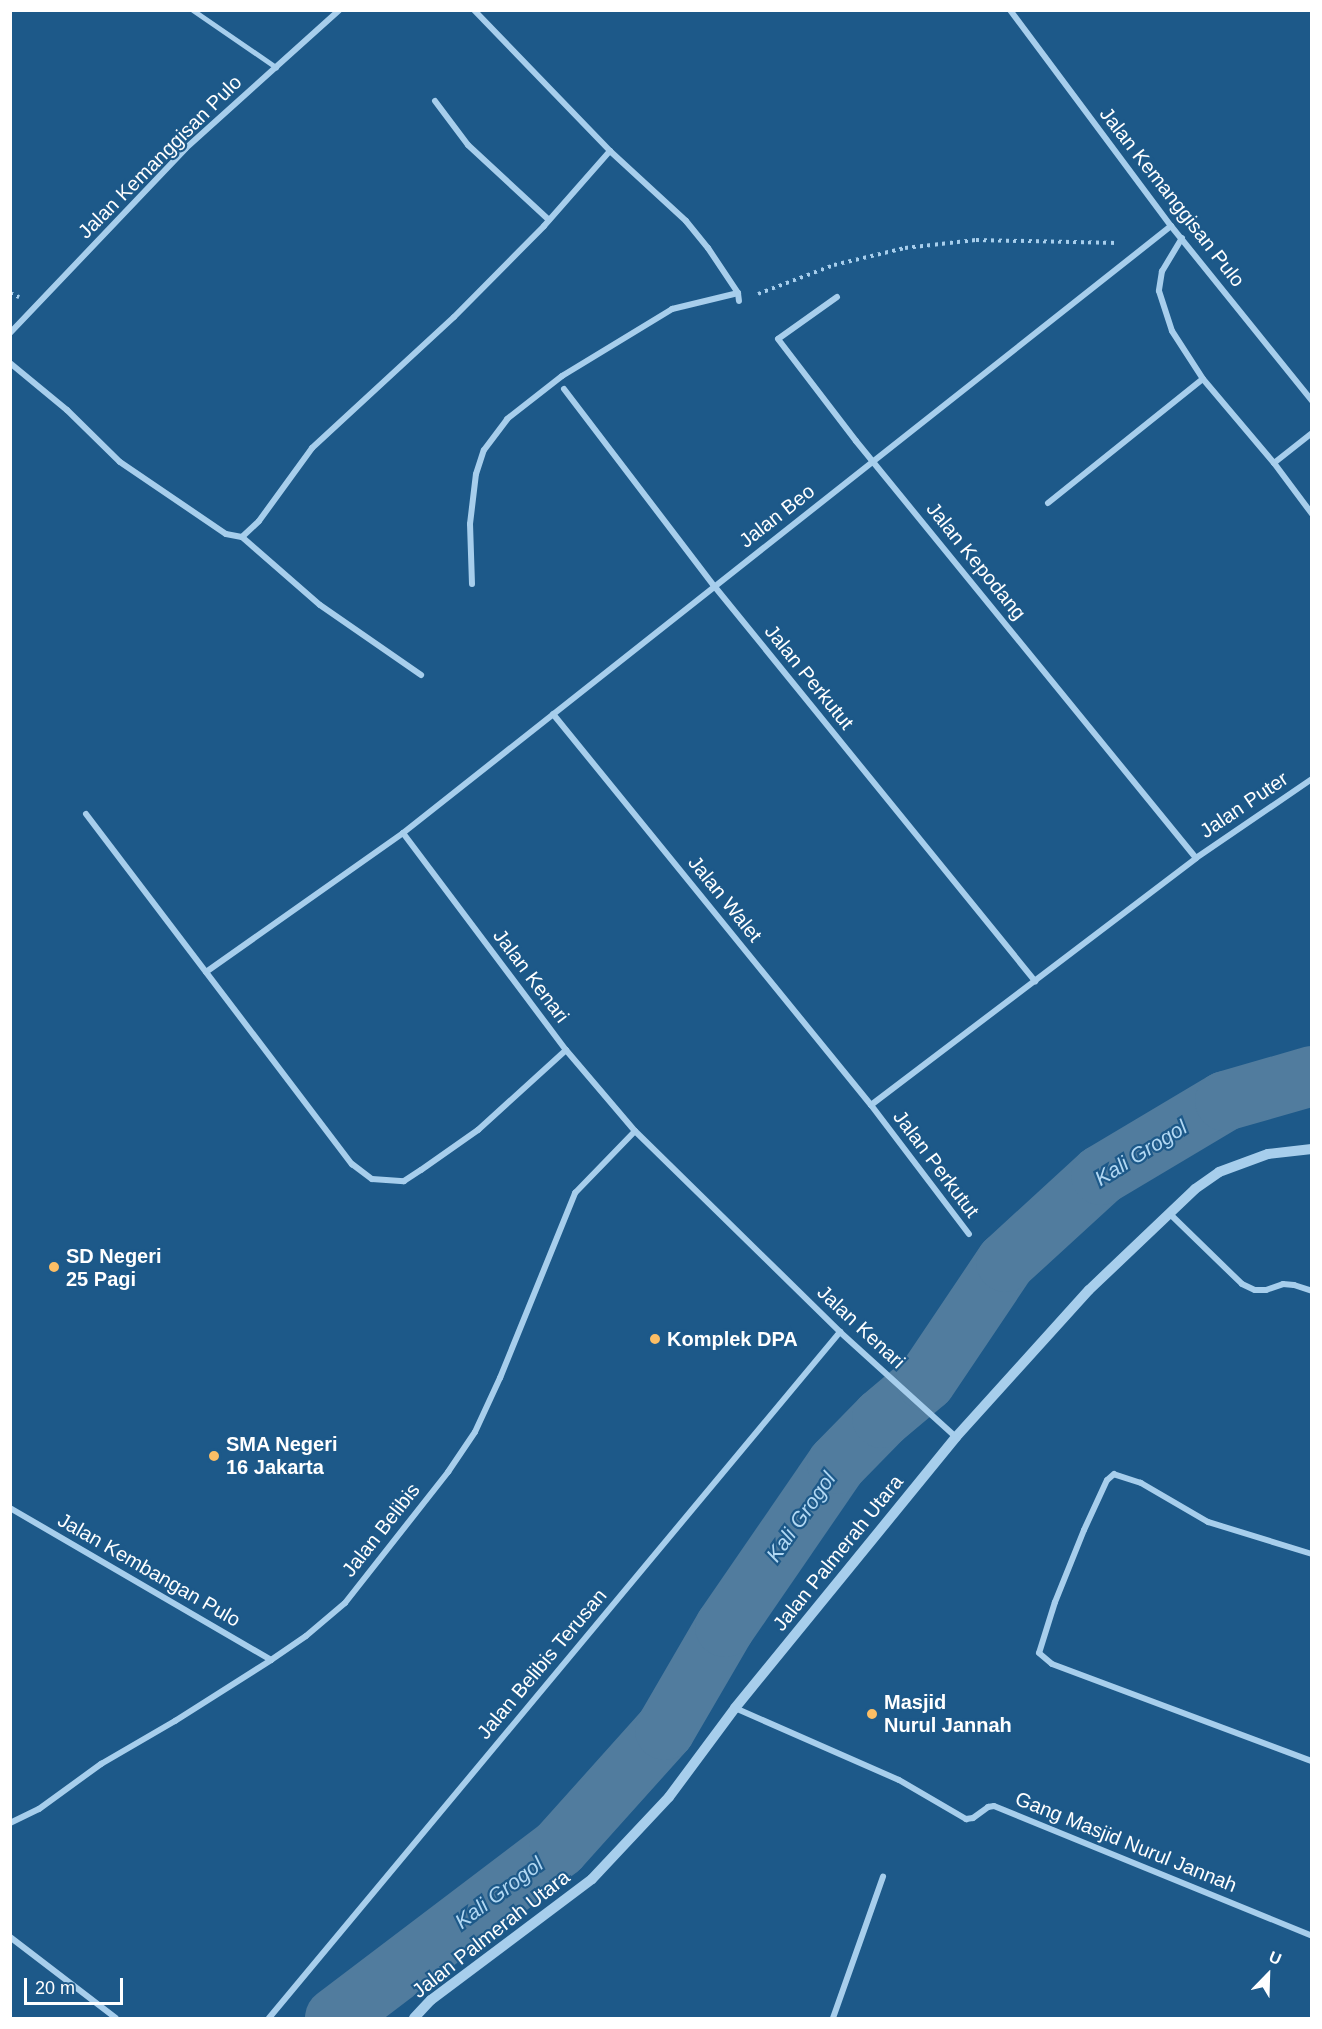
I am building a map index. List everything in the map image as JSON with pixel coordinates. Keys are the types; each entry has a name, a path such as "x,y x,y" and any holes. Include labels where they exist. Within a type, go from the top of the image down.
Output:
{"street":[{"name":"Jalan Kemanggisan Pulo","path":"10,333 186,148 339,10"},
{"path":"474,10 610,151 686,221 738,292 739,301"},
{"name":"Jalan Kemanggisan Pulo","path":"1010,10 1172,226 1311,401"},
{"path":"435,101 468,145 549,220"},
{"path":"242,537 259,521 312,448 454,316 549,220 610,151"},
{"name":"Jalan Beo","path":"404,833 1172,226"},
{"path":"1182,238 1162,272 1159,291 1172,331 1203,379 1274,463 1311,514"},
{"path":"472,584 470,524 476,474 484,450 507,419 562,376 653,319 672,309 738,292"},
{"name":"Jalan Kepodang","path":"837,297 778,339 1196,858"},
{"path":"10,363 67,410 120,462 226,534 242,537 320,604 421,675"},
{"path":"1048,503 1203,379"},
{"name":"Jalan Perkutut","path":"564,389 715,587 1035,981"},
{"path":"1274,463 1311,434"},
{"name":"Jalan Walet","path":"553,714 871,1105"},
{"name":"Jalan Puter","path":"1196,858 1311,779"},
{"path":"86,814 352,1164 372,1179 404,1181 421,1170 478,1130 566,1050"},
{"path":"206,972 404,833"},
{"name":"Jalan Kenari","path":"404,833 566,1050 635,1131 840,1332 956,1437"},
{"name":"Jalan Perkutut","path":"969,1234 871,1105 1196,858"},
{"name":"Jalan Belibis","path":"10,1823 39,1809 100,1764 175,1721 271,1660 345,1603 448,1472 475,1432 500,1378 575,1192 635,1131"},
{"name":"Jalan Palmerah Utara","path":"414,2019 431,2000 592,1879 669,1797 735,1708 956,1437 1089,1290 1195,1189 1219,1172 1251,1158 1311,1149"},
{"path":"1170,1214 1242,1284 1255,1290 1266,1290 1283,1284 1311,1291"},
{"name":"Jalan Belibis Terusan","path":"269,2019 840,1332"},
{"path":"1311,1554 1208,1522 1141,1483 1114,1474 1107,1480 1084,1530 1055,1602 1039,1653 1052,1664 1311,1761"},
{"name":"Jalan Kembangan Pulo","path":"10,1508 271,1660"},
{"name":"Gang Masjid Nurul Jannah","path":"735,1708 899,1780 966,1819 973,1818 988,1807 994,1806 1311,1936"},
{"path":"833,2019 883,1877"},
{"path":"10,1937 116,2019"}],"lane":[{"path":"193,10 276,67"}],"path":[{"path":"739,301 834,265 905,248 976,240 1048,240 1115,242 1136,254"}],"waterway":[{"name":"Kali Grogol","path":"335,2018 559,1848 665,1730 725,1627 837,1464 882,1418 926,1381 1006,1262 1101,1175 1225,1101 1312,1076"}],"place":[{"name":"SD Negeri 25 Pagi","path":"54,1267"},
{"name":"Komplek DPA","path":"655,1339"},
{"name":"SMA Negeri 16 Jakarta","path":"214,1456"},
{"name":"Masjid Nurul Jannah","path":"872,1714"}]}
